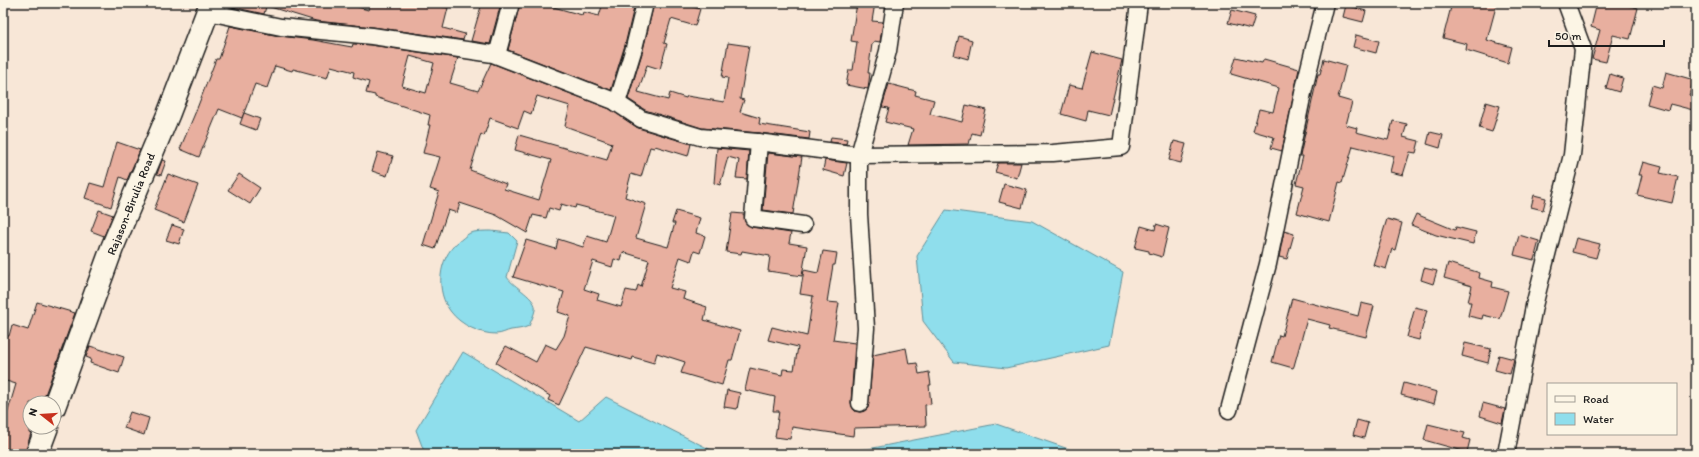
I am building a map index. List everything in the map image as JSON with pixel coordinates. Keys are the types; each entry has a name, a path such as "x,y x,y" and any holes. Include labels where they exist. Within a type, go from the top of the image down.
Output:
{"street":[{"path":"497,55 511,3"},
{"path":"617,103 634,48 645,3"},
{"path":"860,403 866,328 859,214 859,155 888,51 895,3"},
{"path":"210,7 281,27 372,36 497,55 617,103 641,119 700,137 759,142 859,155 1053,153 1121,147 1139,3"},
{"path":"1228,410 1268,264 1303,93 1324,3"},
{"path":"1506,454 1534,306 1572,156 1583,49 1566,3"},
{"name":"Rajason-Birulia Road","path":"58,395 112,248 168,115 210,7"},
{"path":"759,142 753,218 803,226"},
{"path":"37,454 44,435"}],"water":[{"path":"946,210 1032,221 1123,272 1109,345 1006,368 954,362 923,321 917,256"},
{"path":"478,231 509,233 517,241 507,277 533,301 535,306 535,312 529,326 500,334 490,334 471,328 455,317 446,304 441,285 443,266 451,249 470,233"},
{"path":"463,352 579,421 606,397 719,454 425,454 416,430"},
{"path":"996,424 1083,454 775,454 868,449"}],"building":[{"path":"223,3 267,3 264,14 223,5"},
{"path":"267,3 345,3 368,10 371,3 427,3 448,8 443,28 465,34 463,40 373,27 316,21 267,6"},
{"path":"482,3 501,3 490,44 471,41"},
{"path":"520,3 539,3 582,15 583,12 599,16 603,3 618,3 629,6 630,3 635,3 625,45 611,90 508,50"},
{"path":"654,3 679,3 700,9 695,26 671,19 664,43 667,44 660,69 647,65 638,92 668,100 670,93 686,98 687,96 724,102 728,78 722,77 728,43 749,46 740,99 744,100 740,112 760,118 759,124 810,132 809,139 702,128 645,110 628,99 643,50"},
{"path":"857,3 875,3 872,21 883,22 880,42 874,41 872,44 868,73 870,73 868,89 846,85 849,70 853,70 857,42 851,41"},
{"path":"1452,3 1497,3 1487,40 1512,47 1508,63 1466,50 1467,44 1443,38"},
{"path":"1597,3 1619,3 1638,8 1630,39 1613,35 1606,62 1592,59 1600,30 1591,27"},
{"path":"1346,5 1366,11 1363,22 1343,17"},
{"path":"1232,10 1255,16 1251,29 1228,23"},
{"path":"230,26 279,36 352,47 353,44 371,45 458,58 450,83 478,91 491,63 610,109 638,128 691,144 688,156 655,146 654,148 650,147 641,177 631,174 625,197 646,204 636,238 668,247 675,223 672,223 676,211 700,218 696,233 705,236 700,253 694,251 691,261 680,257 670,288 685,292 683,299 707,307 704,320 740,331 732,360 729,360 722,385 681,373 685,362 657,353 654,363 633,357 632,360 586,347 559,405 548,400 550,396 496,363 506,346 536,362 545,344 556,349 564,336 570,316 558,312 564,292 513,277 526,240 556,249 558,239 583,247 587,236 606,242 614,215 576,205 575,208 561,204 559,211 549,208 546,218 533,215 527,233 496,215 460,203 457,213 448,210 435,249 423,245 439,192 430,189 440,157 423,153 430,125 428,125 430,115 366,93 369,82 353,77 354,72 331,66 327,78 275,66 267,88 255,84 242,118 219,109 199,157 180,149 216,59 219,59","holes":["410,56 434,63 426,93 402,86","537,96 570,106 565,126 612,143 607,160 519,135 515,150 551,160 539,200 504,189 506,184 470,170 481,134 484,136 490,118 518,128 524,111 531,114","623,252 649,260 641,287 638,285 636,292 626,290 621,307 597,300 599,294 584,289 593,261 612,267 614,259 621,261"]},
{"path":"1356,35 1379,41 1376,53 1353,47"},
{"path":"959,36 972,40 968,59 954,55"},
{"path":"1092,52 1122,60 1109,115 1088,110 1086,121 1061,114 1069,85 1082,88"},
{"path":"1236,57 1262,63 1264,59 1299,69 1282,151 1271,148 1274,137 1253,131 1259,109 1273,112 1279,88 1231,74"},
{"path":"1324,59 1346,65 1338,98 1352,102 1346,125 1357,128 1356,132 1388,140 1393,121 1407,124 1403,137 1419,141 1416,153 1410,152 1403,175 1390,172 1394,156 1353,146 1342,183 1339,182 1329,222 1297,213 1304,186 1296,184 1303,156 1300,156 1318,74 1320,74"},
{"path":"1666,72 1694,80 1689,95 1696,97 1693,110 1670,104 1668,110 1647,104 1652,85 1662,88"},
{"path":"1610,74 1623,78 1619,92 1606,88"},
{"path":"889,84 916,91 915,95 934,100 930,114 962,122 966,105 986,110 980,135 972,133 969,144 908,145 913,129 885,122 889,108 882,107"},
{"path":"1486,102 1500,106 1492,132 1479,128"},
{"path":"244,113 260,119 256,130 240,124"},
{"path":"1430,132 1443,135 1440,148 1427,144"},
{"path":"831,137 847,139 846,144 830,142"},
{"path":"1174,141 1186,144 1181,163 1169,160"},
{"path":"117,142 140,150 127,180 120,177 111,207 85,198 90,183 104,187"},
{"path":"717,148 749,151 747,179 736,178 739,160 728,157 720,185 714,183"},
{"path":"378,152 393,156 387,176 372,171"},
{"path":"768,153 802,157 793,214 763,210"},
{"path":"162,160 166,161 161,175 157,174"},
{"path":"825,160 847,163 844,176 823,170"},
{"path":"1643,162 1662,167 1660,173 1678,177 1672,203 1637,195 1642,175 1639,175"},
{"path":"998,163 1021,163 1017,178 995,172"},
{"path":"168,174 198,185 184,222 154,210"},
{"path":"239,174 260,188 250,204 228,190"},
{"path":"1004,184 1027,190 1022,208 999,202"},
{"path":"1534,195 1546,198 1543,210 1531,207"},
{"path":"99,210 113,215 104,236 91,231"},
{"path":"732,213 744,214 745,222 751,227 791,233 789,243 807,246 802,276 768,271 770,256 742,251 741,254 726,252"},
{"path":"1416,214 1455,230 1456,227 1476,232 1473,244 1436,235 1411,225"},
{"path":"1387,219 1402,223 1395,250 1392,249 1386,269 1373,265"},
{"path":"1156,224 1169,228 1162,257 1149,253 1149,251 1135,248 1141,226 1155,230"},
{"path":"172,225 184,229 179,244 166,240"},
{"path":"1284,231 1294,234 1287,259 1279,257"},
{"path":"1519,235 1539,241 1534,260 1514,255"},
{"path":"1576,238 1600,244 1596,258 1572,252"},
{"path":"823,251 837,253 835,265 833,265 827,302 839,303 833,340 855,343 851,402 852,407 855,411 860,412 868,408 873,355 906,348 909,364 917,363 919,374 929,372 931,404 925,405 926,426 854,428 853,436 792,427 790,439 775,437 779,411 773,411 775,397 745,390 750,368 782,375 783,369 794,370 798,347 768,340 772,327 807,336 813,296 800,294 804,270 818,273"},
{"path":"1448,263 1480,273 1479,278 1493,282 1492,287 1508,291 1500,319 1483,315 1482,319 1468,316 1471,302 1468,302 1472,286 1444,278"},
{"path":"1424,268 1437,271 1433,284 1421,280"},
{"path":"1292,298 1358,316 1361,303 1374,306 1366,337 1329,328 1330,325 1307,319 1293,368 1272,362 1279,335 1282,336"},
{"path":"37,302 75,313 45,395 22,395 22,435 30,435 25,454 23,454 3,448 3,428 16,384 3,380 3,348 6,336 9,336 12,325 28,330"},
{"path":"1415,307 1427,310 1419,340 1407,337"},
{"path":"1465,343 1491,349 1488,363 1462,356"},
{"path":"90,346 124,357 119,373 90,363 91,359 86,357"},
{"path":"1499,355 1514,359 1510,374 1495,370"},
{"path":"1404,383 1437,392 1434,404 1401,395"},
{"path":"727,390 740,393 737,409 724,407"},
{"path":"1483,403 1505,409 1502,423 1480,416"},
{"path":"130,412 149,418 144,435 124,428"},
{"path":"1357,420 1368,423 1364,438 1353,435"},
{"path":"1428,424 1465,433 1463,438 1470,440 1467,452 1424,440"}]}
